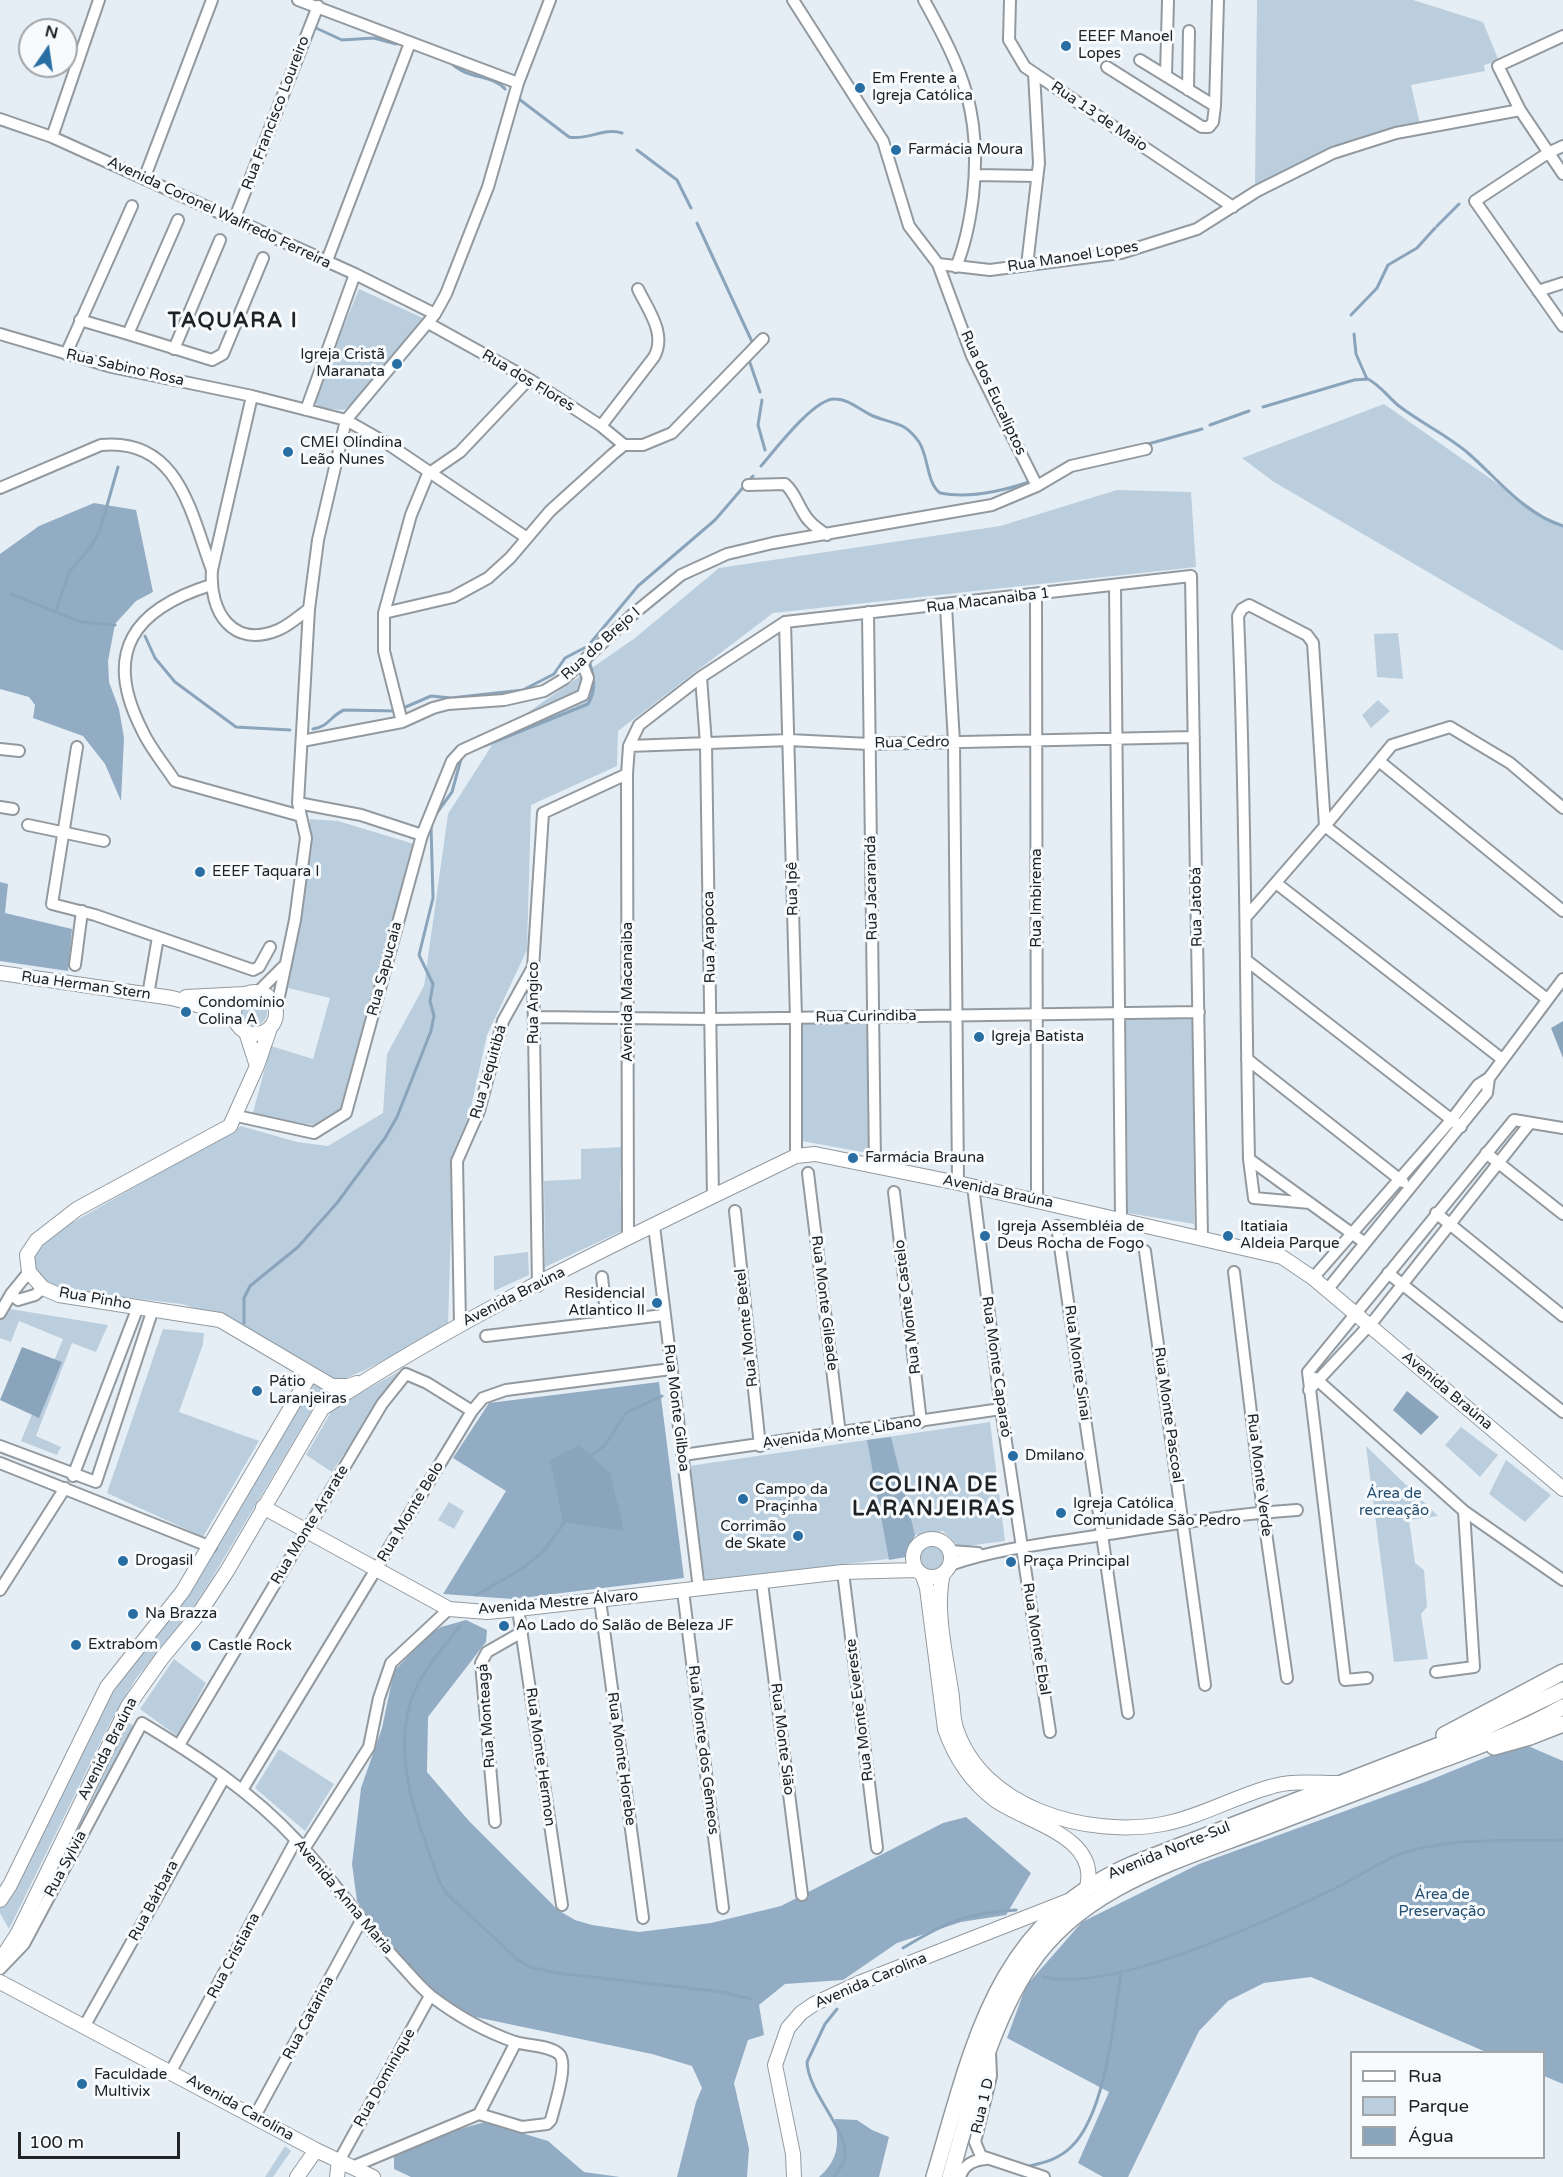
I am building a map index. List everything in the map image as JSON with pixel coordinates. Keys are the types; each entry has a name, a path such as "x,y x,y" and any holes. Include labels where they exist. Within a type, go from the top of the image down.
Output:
{"main road":[{"path":"1414,1755 1453,1729 1486,1715 1563,1672"},
{"name":"Avenida Norte-Sul","path":"934,2177 988,2008 1026,1945 1069,1900 1087,1887 1132,1864 1501,1720 1563,1690"},
{"name":"Avenida Norte-Sul","path":"950,2177 990,2048 1016,1990 1042,1950 1064,1926 1108,1894 1169,1864 1464,1752 1563,1707"},
{"path":"1464,1752 1510,1744 1563,1724"}],"street":[{"path":"52,137 99,0"},
{"path":"144,179 212,0"},
{"path":"298,0 519,83"},
{"path":"15,1297 16,1285 29,1272 27,1256 37,1239 78,1209 230,1126 237,1116 276,1011 295,920 306,838 298,803 309,609 318,540 346,420 432,319 459,264 488,187 519,83 550,0"},
{"path":"794,0 883,141 909,226 938,264"},
{"path":"924,0 956,60 970,103 976,133 975,176 968,235 956,267"},
{"name":"Rua 13 de Maio","path":"1011,0 1009,40 1025,67 1233,207"},
{"path":"1166,76 1168,0"},
{"path":"1107,67 1202,128 1209,128 1213,122 1215,106 1218,0"},
{"name":"Rua Francisco Loureiro","path":"234,220 318,6"},
{"path":"1188,90 1189,31"},
{"path":"1563,36 1498,66 1520,110 1563,174"},
{"path":"326,263 410,43"},
{"path":"1140,60 1215,106"},
{"path":"1027,265 1039,163 1034,73"},
{"name":"Rua Manoel Lopes","path":"938,264 990,270 1121,253 1197,229 1257,191 1333,153 1396,133 1520,110"},
{"name":"Avenida Coronel Walfredo Ferreira","path":"0,118 52,137 326,263 355,274 432,319"},
{"path":"1563,146 1548,153 1475,201 1563,326"},
{"path":"975,176 1037,176"},
{"path":"66,354 132,206"},
{"path":"128,334 178,220"},
{"path":"174,349 220,240"},
{"path":"80,320 212,360 223,354 263,258"},
{"name":"Rua dos Eucaliptos","path":"938,264 972,356 1037,486"},
{"path":"306,410 355,274"},
{"path":"1538,291 1563,283"},
{"path":"601,426 654,357 659,346 659,334 638,289"},
{"name":"Rua dos Flores","path":"432,319 601,426 624,445"},
{"name":"Rua Sabino Rosa","path":"0,334 112,367 252,396 346,420"},
{"path":"384,613 429,605 473,588 510,558 550,511 624,445 644,445 672,433 763,339"},
{"path":"402,722 384,651 384,613 411,515 428,474 443,466 474,439 529,379"},
{"path":"252,396 212,570 213,596 223,621 233,629 249,634 278,630 309,609"},
{"path":"346,420 388,444 428,474 526,538"},
{"path":"0,488 101,445 116,444 150,453 165,465 184,492 212,570"},
{"path":"748,485 785,484 798,498 801,511 813,525 827,535 992,505 1037,486 1071,466 1146,449"},
{"name":"Rua do Brejo I","path":"302,741 402,722 448,704 504,699 543,691 564,680 681,574 746,548 827,535"},
{"name":"Rua Macanaiba 1","path":"785,622 946,606 1191,576"},
{"name":"Rua Jatobá","path":"1191,576 1202,1237"},
{"path":"211,585 182,594 163,604 130,638 126,663 127,685 142,731 175,781 301,816"},
{"path":"1114,585 1121,1219"},
{"name":"Rua Imbirema","path":"1036,595 1037,1200"},
{"path":"946,606 954,742 958,1182"},
{"path":"1311,1203 1254,1198 1249,1159 1244,758 1238,616 1245,606 1257,607 1307,635 1313,643 1325,826 1547,999"},
{"name":"Rua Jacarandá","path":"868,612 874,1165"},
{"path":"629,746 639,725 701,677 785,622"},
{"name":"Rua Ipê","path":"785,622 796,1018 796,1156"},
{"name":"Rua Sapucaia","path":"237,1116 315,1132 346,1113 422,835 452,762 462,750 584,695 588,678 582,663"},
{"name":"Rua Arapoca","path":"701,677 706,744 713,1197"},
{"path":"1246,917 1392,745 1450,727 1510,763 1563,808"},
{"name":"Rua Cedro","path":"629,746 789,740 869,744 1194,737"},
{"name":"Avenida Macanaiba","path":"628,1238 627,774 629,746"},
{"path":"77,747 51,902 253,970 259,967 270,947"},
{"path":"0,749 19,752"},
{"path":"1378,761 1563,911"},
{"name":"Rua Angico","path":"538,1286 533,968 543,813 627,774"},
{"path":"298,803 361,815 422,835"},
{"path":"0,807 13,809"},
{"path":"28,825 104,841"},
{"path":"1276,883 1502,1059"},
{"path":"75,965 82,911"},
{"path":"148,995 158,937"},
{"path":"1246,960 1461,1127"},
{"path":"270,1028 259,1033 246,1032 239,1027 234,1015 235,1005 284,967"},
{"name":"Rua Jequitibá","path":"460,1325 457,1161 479,1111 503,1020 533,968"},
{"name":"Rua Herman Stern","path":"0,973 172,998 234,1015"},
{"path":"1313,1278 1452,1119 1478,1085 1489,1078 1563,979"},
{"path":"251,993 272,1000 276,1011"},
{"name":"Rua Herman Stern","path":"172,998 251,993"},
{"name":"Rua Curindiba","path":"534,1017 711,1019 1199,1012"},
{"path":"246,1032 257,1066"},
{"path":"1247,1059 1410,1188"},
{"path":"1327,1290 1487,1093 1489,1078"},
{"path":"1367,1678 1345,1680 1308,1372 1514,1120 1563,1128"},
{"path":"1309,1390 1320,1382 1369,1326 1530,1123"},
{"path":"1486,1153 1563,1214"},
{"name":"Avenida Braúna","path":"0,1961 18,1933 128,1706 162,1658 200,1612 323,1408 365,1380 460,1325 628,1238 796,1156 815,1154 958,1182 1282,1257 1313,1278 1563,1489"},
{"path":"1249,1159 1365,1243"},
{"name":"Rua Monte Gileade","path":"808,1173 840,1434"},
{"name":"Rua Monte Caparaó","path":"973,1186 1001,1409 1023,1547"},
{"name":"Rua Monte Castelo","path":"894,1192 921,1422"},
{"name":"Rua Monte Betel","path":"735,1211 760,1446"},
{"path":"1436,1213 1563,1316"},
{"name":"Rua Monte Gilboa","path":"654,1226 699,1589"},
{"name":"Rua Monte Sinai","path":"1058,1226 1128,1713"},
{"name":"Rua Monte Pascoal","path":"1145,1251 1205,1685"},
{"name":"Rua Pinho","path":"29,1272 43,1288 58,1295 220,1320 332,1386"},
{"name":"Rua Monte Verde","path":"1234,1272 1263,1512 1287,1678"},
{"path":"1388,1273 1563,1412"},
{"path":"603,1277 607,1322"},
{"path":"2,1310 15,1297 35,1295 43,1288"},
{"path":"73,1476 138,1307"},
{"path":"0,1446 73,1476 93,1482 98,1480 153,1309"},
{"path":"486,1336 664,1315"},
{"name":"Rua Monte Belo","path":"242,1790 472,1411 483,1398 506,1390 671,1369"},
{"path":"1308,1372 1464,1511 1563,1580"},
{"name":"Rua Monte Ararate","path":"179,1745 382,1404 406,1374 427,1383 472,1411"},
{"name":"Avenida Braúna","path":"0,1900 10,1885 107,1687 183,1591 211,1547 310,1375"},
{"name":"Avenida Braúna","path":"332,1386 348,1386 365,1380"},
{"path":"323,1408 332,1386"},
{"name":"Avenida Monte Líbano","path":"683,1455 760,1446 1001,1409"},
{"path":"0,1463 211,1547"},
{"path":"0,1590 65,1488"},
{"name":"Avenida Mestre Álvaro","path":"263,1507 449,1609 487,1612 843,1572 918,1568"},
{"path":"918,1568 933,1578 948,1564 984,1553 1184,1522 1297,1510"},
{"path":"1436,1672 1474,1667 1464,1511"},
{"path":"1087,1887 1087,1866 1070,1840 994,1799 963,1770 953,1752 945,1729 930,1610 918,1568 918,1545 927,1540 941,1541 948,1564 940,1599 956,1727 973,1762 1001,1790 1030,1806 1063,1819 1099,1827 1131,1828 1180,1820 1271,1786 1293,1783 1341,1783"},
{"name":"Rua Monte Ebal","path":"1023,1547 1050,1732"},
{"name":"Rua Monte Evereste","path":"843,1572 877,1848"},
{"name":"Rua Monte Sião","path":"762,1582 802,1895"},
{"name":"Rua Monte dos Gêmeos","path":"683,1591 723,1908"},
{"name":"Rua Monte Horebe","path":"600,1600 642,1918"},
{"path":"304,1849 369,1747 383,1682 391,1663 449,1609"},
{"name":"Rua Monte Hermon","path":"518,1609 562,1905"},
{"name":"Rua Monteagá","path":"495,1822 481,1664 487,1652 522,1632"},
{"name":"Avenida Anna Maria","path":"141,1722 179,1745 242,1790 296,1839 430,1996 472,2022 516,2042 553,2051 563,2062 551,2120 547,2124 522,2127 479,2114"},
{"name":"Rua Sylvia","path":"0,1969 24,1944 141,1722"},
{"name":"Rua Bárbara","path":"85,2025 224,1778"},
{"name":"Rua Cristiana","path":"171,2071 296,1839"},
{"name":"Avenida Carolina","path":"794,2177 793,2154 775,2065 788,2028 801,2013 813,2004 859,1983 1069,1900"},
{"name":"Rua Catarina","path":"255,2116 302,2034 362,1919"},
{"name":"Avenida Carolina","path":"0,1982 85,2025 316,2150 373,2177"},
{"name":"Rua Dominique","path":"339,2161 430,1996"},
{"path":"352,2167 479,2114 516,2042"},
{"name":"Rua 1 D","path":"986,2159 976,2150 975,2142 990,2076 990,2048"},
{"path":"297,2177 316,2150"},
{"path":"960,2177 968,2164 986,2159 1044,2177"},
{"path":"337,2177 339,2161"}],"green space":[{"path":"1257,0 1413,0 1483,22 1499,61 1484,65 1485,71 1411,85 1420,124 1255,188"},
{"path":"359,289 423,318 357,401 344,410 318,408 314,398"},
{"path":"1384,404 1545,517 1563,524 1563,651 1274,482 1242,458"},
{"path":"1117,490 1191,492 1196,567 773,613 618,731 617,766 531,805 527,950 487,1035 469,1116 453,1154 448,1328 334,1383 224,1318 182,1304 56,1289 44,1282 31,1266 37,1248 49,1236 241,1126 297,1142 328,1146 383,1113 387,1054 424,986 448,814 501,731 635,638 719,568 1000,526"},
{"path":"94,503 136,510 153,592 136,601 115,624 108,661 109,682 119,709 124,738 121,801 105,764 83,736 33,718 35,705 29,697 0,689 0,554 39,526"},
{"path":"1398,633 1403,679 1377,677 1374,634"},
{"path":"1378,700 1390,711 1371,728 1362,715"},
{"path":"310,819 338,821 414,844 346,1104 322,1126 252,1116 271,1046 313,1059 330,998 288,988 302,904"},
{"path":"0,882 8,884 5,913 72,929 68,971 0,961"},
{"path":"253,998 263,1002 267,1012 263,1022 253,1026 243,1022 239,1012 243,1002"},
{"path":"1193,1018 1194,1224 1128,1213 1126,1020"},
{"path":"801,1023 867,1023 868,1153 802,1141"},
{"path":"622,1147 620,1184 622,1231 545,1267 544,1181 581,1179 581,1149"},
{"path":"528,1252 529,1275 494,1291 494,1256"},
{"path":"4,1308 108,1325 96,1352 72,1343 36,1436 61,1447 57,1455 21,1441 63,1339 19,1321 11,1342 0,1338 0,1319"},
{"path":"163,1329 204,1333 203,1344 179,1412 259,1441 203,1537 107,1493"},
{"path":"407,1367 383,1394 332,1472 306,1455 334,1407"},
{"path":"659,1382 684,1578 513,1599 443,1594 506,1491 453,1458 489,1403"},
{"path":"314,1383 324,1390 212,1578 191,1611 135,1680 111,1721 9,1929 0,1913 0,1905 12,1894 29,1862 107,1701 149,1642 179,1608"},
{"path":"990,1422 1005,1541 959,1547 943,1531 915,1535 906,1557 705,1580 689,1466"},
{"path":"1461,1427 1498,1455 1480,1477 1445,1445"},
{"path":"891,1437 915,1535 906,1557 889,1560 867,1440"},
{"name":"Área de recreação","path":"1366,1446 1438,1516 1409,1520 1415,1563 1424,1570 1427,1607 1421,1614 1428,1659 1394,1662"},
{"path":"1506,1460 1551,1495 1525,1522 1489,1494"},
{"path":"449,1502 464,1511 454,1529 438,1520"},
{"path":"933,1543 943,1547 947,1557 943,1567 933,1571 923,1567 919,1557 923,1547"},
{"path":"466,1620 487,1630 486,1642 428,1717 427,1772 469,1821 558,1910 575,1920 639,1932 711,1923 781,1906 943,1823 966,1817 1031,1873 1006,1915 961,1922 897,1943 843,1980 785,1984 759,2005 764,2035 748,2040 734,2083 749,2149 747,2177 677,2177 696,2102 702,2088 692,2066 652,2054 461,2014 400,1961 357,1901 352,1864 361,1788 382,1728 394,1671 430,1634 441,1627"},
{"path":"174,1659 206,1683 177,1736 140,1709"},
{"path":"129,1723 134,1726 65,1858 61,1854"},
{"name":"Área de Preservação","path":"1521,1743 1563,1761 1563,2084 1545,2076 1545,2051 1484,2051 1311,1977 1264,1983 1228,2001 1199,2031 1128,2177 1103,2177 1078,2163 1109,2092 1007,2038 1026,1986 1082,1922 1199,1864 1425,1782"},
{"path":"279,1749 334,1784 305,1831 255,1788"},
{"path":"835,2119 857,2120 889,2137 879,2177 819,2177 834,2158 836,2151"},
{"path":"485,2122 548,2141 584,2172 620,2177 411,2177 394,2169 394,2152 425,2139"},
{"path":"285,2146 291,2151 273,2177 265,2177"}],"water":[{"path":"1563,1021 1563,1058 1551,1028"},
{"path":"22,1347 62,1362 39,1418 0,1400"},
{"path":"1407,1391 1439,1417 1421,1435 1393,1410"},
{"path":"579,1445 610,1473 624,1531 563,1522 550,1460"}],"waterway":[{"path":"316,28 342,40 374,38 396,44"},
{"path":"451,63 465,72 500,84 505,89"},
{"path":"519,99 569,137 576,138 609,132 622,133"},
{"path":"637,150 677,180 691,208"},
{"path":"1437,226 1459,204"},
{"path":"697,223 754,346"},
{"path":"1351,315 1377,288 1388,265 1417,248 1435,228"},
{"path":"1354,334 1356,354 1367,379"},
{"path":"749,360 760,392"},
{"path":"1263,407 1354,380 1368,379 1399,406 1468,453 1512,495 1536,513 1563,526"},
{"path":"761,466 806,416 826,401 835,399 850,403 873,416 899,424 909,430 922,448 932,482 940,493 951,495 986,493 1032,481"},
{"path":"762,400 758,425 765,450"},
{"path":"1210,425 1249,411"},
{"path":"1148,444 1202,429"},
{"path":"1037,480 1069,462"},
{"path":"55,613 69,572 90,548 100,530 118,467"},
{"path":"401,709 431,696 451,698 523,690 554,674 565,658 588,646 638,586 715,520 753,476"},
{"path":"11,594 81,622 115,625"},
{"path":"145,636 155,658 175,682 236,727 290,730"},
{"path":"484,746 588,704 594,683 589,660"},
{"path":"313,729 323,726 344,710 397,711"},
{"path":"436,814 452,792 461,759"},
{"path":"244,1323 244,1298 250,1286 298,1247 337,1203 385,1138 397,1117 431,1031 434,1016 430,1001 433,984 419,955 433,898 431,826"},
{"path":"590,1457 605,1445 626,1413 662,1396"},
{"path":"476,1595 520,1570 543,1552 566,1520"},
{"path":"460,1626 419,1682 409,1707 405,1732 408,1784 440,1883 447,1894 518,1960 530,1967 557,1973 723,1992 750,1999"},
{"path":"1043,1977 1073,1979 1110,1974 1193,1950 1276,1916 1340,1886 1392,1857 1419,1848 1460,1842 1563,1840"},
{"path":"903,1948 957,1920 999,1911 1016,1910"},
{"path":"1025,2167 1050,2160 1071,2147 1083,2132 1093,2112 1106,2065 1121,1973"},
{"path":"834,2177 844,2160 845,2147 814,2086 807,2062 825,2024 837,2009"}],"place":[{"name":"EEEF Manoel Lopes","path":"1066,46"},
{"name":"Em Frente a Igreja Católica","path":"860,88"},
{"name":"Farmácia Moura","path":"896,150"},
{"name":"Igreja Cristã Maranata","path":"397,364"},
{"name":"CMEI Olindina Leão Nunes","path":"288,452"},
{"name":"EEEF Taquara I","path":"200,872"},
{"name":"Condomínio Colina A","path":"186,1012"},
{"name":"Igreja Batista","path":"979,1037"},
{"name":"Farmácia Brauna","path":"853,1158"},
{"name":"Igreja Assembléia de Deus Rocha de Fogo","path":"985,1236"},
{"name":"Itatiaia Aldeia Parque","path":"1228,1236"},
{"name":"Residencial Atlantico II","path":"657,1303"},
{"name":"Pátio Laranjeiras","path":"257,1391"},
{"name":"Dmilano","path":"1013,1456"},
{"name":"Campo da Praçinha","path":"743,1499"},
{"name":"Igreja Católica Comunidade São Pedro","path":"1061,1513"},
{"name":"Corrimão de Skate","path":"798,1536"},
{"name":"Drogasil","path":"123,1561"},
{"name":"Praça Principal","path":"1011,1562"},
{"name":"Na Brazza","path":"133,1614"},
{"name":"Ao Lado do Salão de Beleza JF","path":"504,1626"},
{"name":"Extrabom","path":"76,1645"},
{"name":"Castle Rock","path":"196,1646"},
{"name":"Faculdade Multivix","path":"82,2084"}],"district":[{"name":"TAQUARA I","path":"233,321"},
{"name":"COLINA DE LARANJEIRAS","path":"934,1497"}]}
